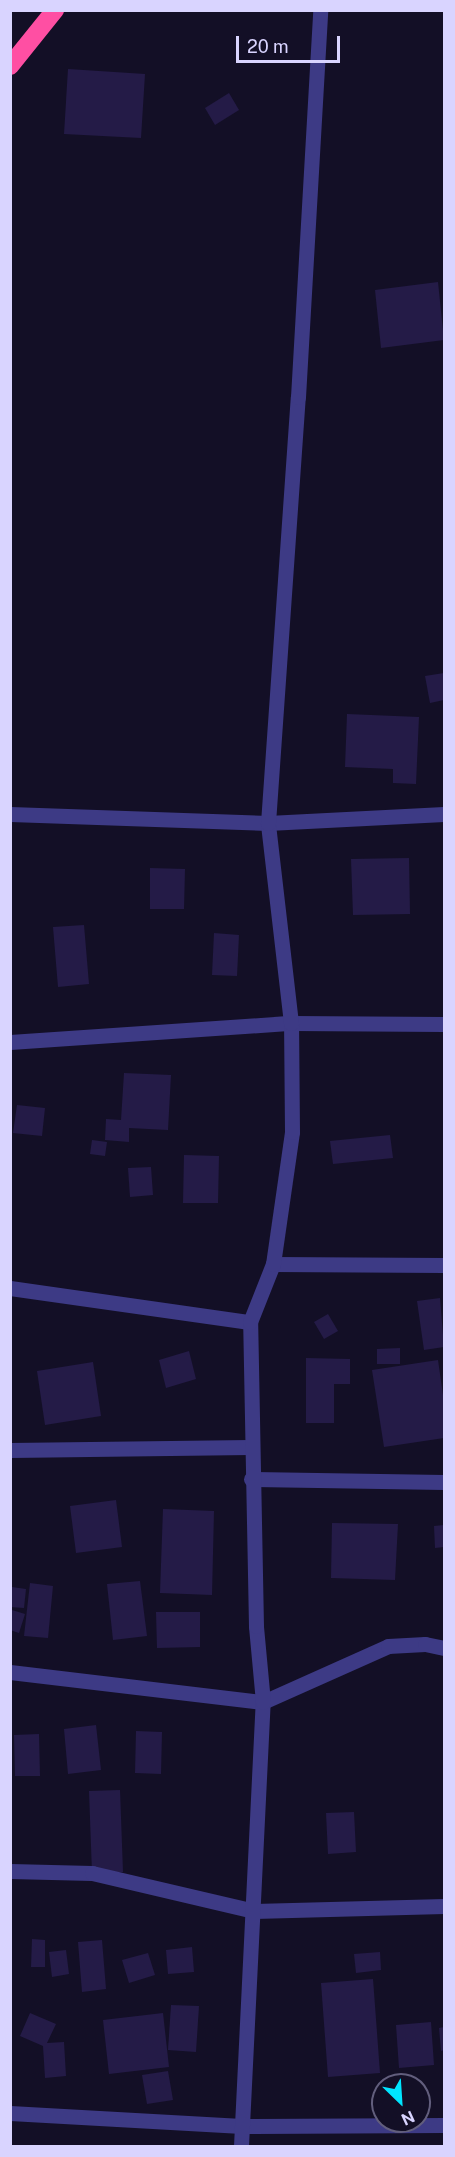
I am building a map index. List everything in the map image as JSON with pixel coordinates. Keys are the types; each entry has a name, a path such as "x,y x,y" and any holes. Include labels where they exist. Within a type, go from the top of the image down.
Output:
{"highway":[{"path":"10,66 56,10"}],"street":[{"path":"241,2146 263,1702 256,1626 250,1447 250,1322 273,1264 292,1132 291,1023 268,823 296,433 320,10"},
{"path":"10,814 268,823 444,814"},
{"path":"10,1042 291,1023 444,1024"},
{"path":"273,1264 444,1265"},
{"path":"10,1288 250,1322"},
{"path":"10,1450 250,1447"},
{"path":"251,1479 444,1482"},
{"path":"10,1672 263,1702 388,1646 424,1644 444,1648"},
{"path":"10,1871 92,1873 254,1911 444,1906"},
{"path":"10,2113 242,2126 444,2125"}],"building":[{"path":"68,69 145,74 141,138 64,134"},
{"path":"229,93 239,110 215,125 205,108"},
{"path":"438,282 444,340 381,348 375,290"},
{"path":"444,673 444,700 430,703 425,676"},
{"path":"347,714 419,717 416,784 393,783 393,769 345,767"},
{"path":"409,858 410,914 353,915 351,859"},
{"path":"150,868 185,869 184,909 150,909"},
{"path":"84,925 89,984 58,987 53,927"},
{"path":"214,933 239,935 237,976 212,975"},
{"path":"124,1073 171,1075 168,1130 129,1128 129,1142 105,1140 106,1119 121,1120"},
{"path":"17,1105 45,1108 42,1136 13,1133"},
{"path":"390,1135 393,1158 333,1164 330,1141"},
{"path":"92,1140 107,1142 105,1156 90,1154"},
{"path":"184,1155 219,1156 218,1203 183,1203"},
{"path":"151,1167 153,1195 130,1197 128,1168"},
{"path":"440,1298 444,1347 424,1350 417,1301"},
{"path":"328,1314 338,1331 324,1339 314,1322"},
{"path":"400,1348 400,1364 377,1364 377,1349"},
{"path":"189,1351 196,1379 166,1388 159,1360"},
{"path":"306,1358 350,1359 350,1384 334,1384 334,1423 306,1423"},
{"path":"438,1360 444,1402 444,1438 384,1447 372,1370"},
{"path":"93,1362 101,1416 45,1425 37,1371"},
{"path":"116,1500 122,1547 76,1553 70,1506"},
{"path":"163,1509 214,1511 212,1595 160,1593"},
{"path":"332,1523 398,1524 395,1580 331,1578"},
{"path":"444,1525 444,1547 435,1548 434,1526"},
{"path":"140,1581 147,1636 113,1640 107,1584"},
{"path":"30,1583 53,1586 48,1638 24,1636"},
{"path":"12,1587 26,1589 24,1608 10,1607"},
{"path":"12,1610 25,1614 19,1633 10,1630"},
{"path":"156,1612 200,1612 200,1647 157,1648"},
{"path":"96,1725 101,1770 68,1774 64,1729"},
{"path":"136,1731 162,1732 161,1774 135,1773"},
{"path":"39,1734 40,1776 15,1776 14,1735"},
{"path":"120,1790 123,1872 92,1873 89,1791"},
{"path":"354,1812 356,1852 328,1854 326,1813"},
{"path":"32,1939 45,1940 45,1967 31,1967"},
{"path":"102,1940 106,1989 82,1992 78,1942"},
{"path":"192,1947 194,1972 168,1974 166,1950"},
{"path":"66,1950 69,1974 52,1977 49,1952"},
{"path":"380,1952 381,1970 356,1973 354,1954"},
{"path":"148,1953 155,1975 129,1983 122,1960"},
{"path":"373,1979 380,2073 328,2077 321,1983"},
{"path":"171,2005 199,2006 196,2052 168,2050"},
{"path":"30,2013 56,2024 47,2043 64,2042 66,2076 45,2078 43,2046 20,2036"},
{"path":"163,2013 169,2067 109,2074 103,2020"},
{"path":"431,2022 434,2065 399,2068 396,2025"},
{"path":"444,2027 444,2050 441,2051 439,2028"},
{"path":"168,2071 173,2100 147,2104 142,2075"}]}
